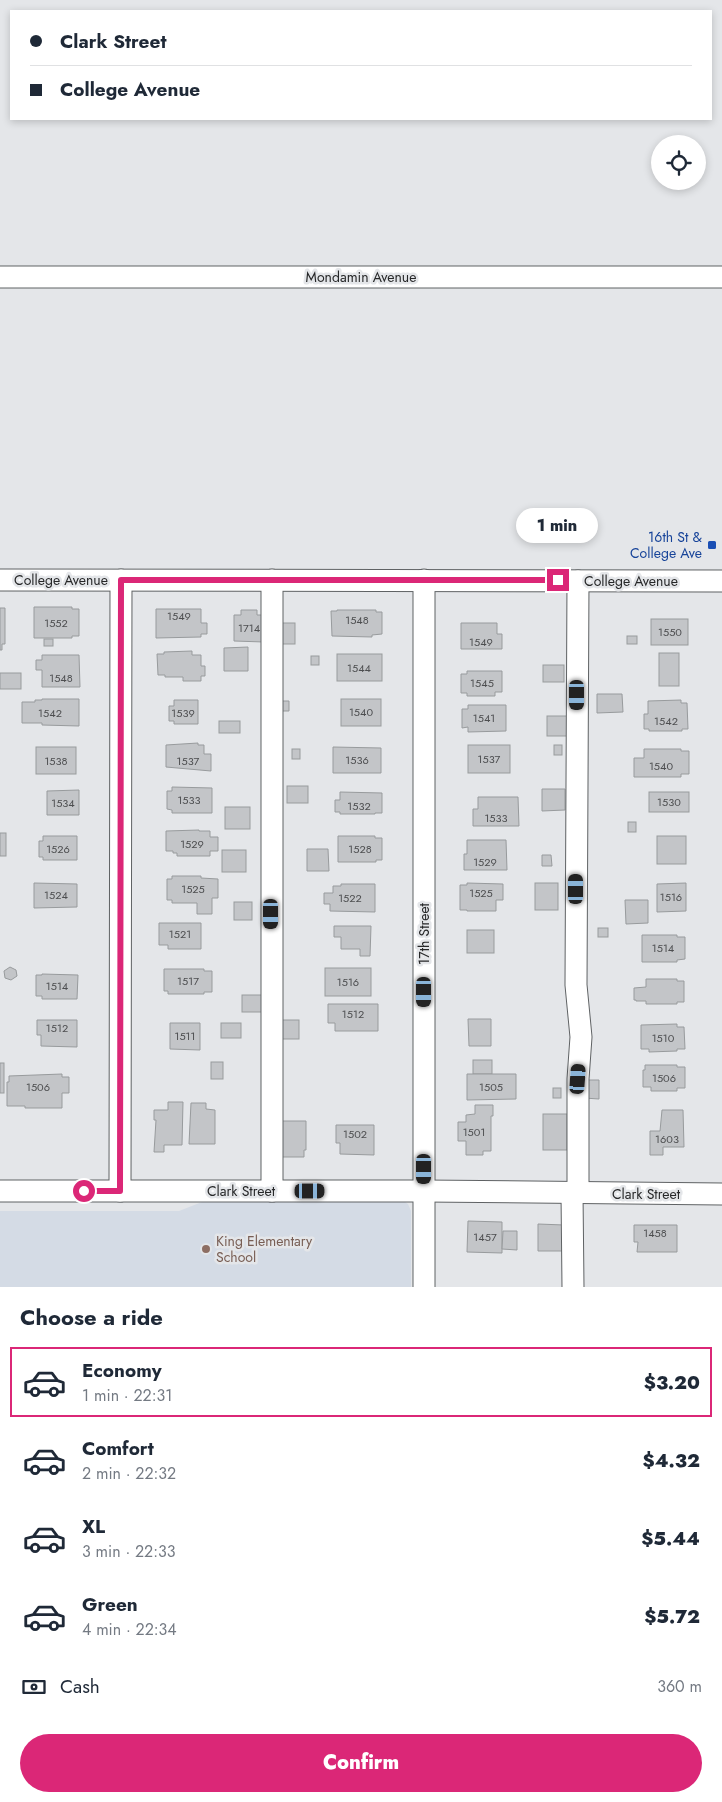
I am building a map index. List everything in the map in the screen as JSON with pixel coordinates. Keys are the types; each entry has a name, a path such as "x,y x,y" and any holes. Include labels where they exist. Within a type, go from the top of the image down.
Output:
{"street":[{"name":"Mondamin Avenue","path":"0,276 722,276"},
{"name":"College Avenue","path":"0,580 722,581"},
{"path":"120,1191 121,580"},
{"path":"272,580 272,1191"},
{"name":"17th Street","path":"424,580 424,1287"},
{"path":"573,1287 578,1079 581,1037 576,985 578,581"},
{"name":"Clark Street","path":"0,1191 424,1191 722,1194"}],"shaded area":[{"name":"King Elementary School","path":"202,1202 405,1202 411,1211 411,1287 0,1287 0,1211 179,1211"}],"building":[{"path":"34,607 72,607 72,609 79,609 79,636 72,636 72,638 34,638"},
{"path":"0,608 5,608 5,644 2,644 2,650 0,650"},
{"path":"156,609 201,609 201,623 207,623 207,634 201,634 201,637 156,638"},
{"path":"241,610 257,610 257,615 265,615 264,642 234,641 234,615 241,615"},
{"path":"376,610 376,612 382,612 382,634 372,635 372,637 332,636 331,611"},
{"path":"651,619 688,619 688,645 651,645"},
{"path":"279,623 295,623 295,644 279,644"},
{"path":"461,623 497,623 497,634 502,634 502,649 461,649"},
{"path":"627,636 637,636 637,644 627,644"},
{"path":"44,639 53,639 53,646 44,646"},
{"path":"248,647 248,671 224,671 224,648"},
{"path":"192,651 192,655 201,655 201,666 205,666 205,676 201,676 201,681 183,681 183,677 158,675 157,654"},
{"path":"659,653 679,653 679,686 659,686"},
{"path":"337,654 382,654 382,681 337,681"},
{"path":"42,655 79,655 80,687 42,687 42,670 36,670 36,660 42,660"},
{"path":"311,656 319,656 319,665 311,665"},
{"path":"543,665 564,665 564,682 543,682"},
{"path":"467,671 502,671 502,692 495,692 495,696 467,696 467,693 461,693 461,674 467,674"},
{"path":"0,673 21,673 21,689 0,689"},
{"path":"597,694 622,694 623,712 597,713"},
{"path":"79,699 79,726 22,723 22,702 35,702 35,700"},
{"path":"341,699 381,699 381,726 341,726"},
{"path":"174,700 198,700 198,724 174,724 174,721 169,721 169,706 174,706"},
{"path":"681,700 681,703 687,703 688,729 682,729 682,731 649,731 649,729 644,729 644,714 648,714 648,701"},
{"path":"281,701 289,701 289,711 280,711"},
{"path":"468,705 506,705 506,731 468,732 468,727 462,728 462,709 468,709"},
{"path":"547,716 568,716 568,736 547,736"},
{"path":"219,721 240,721 240,733 219,733"},
{"path":"198,743 198,745 204,745 204,754 211,754 211,771 166,767 166,745"},
{"path":"468,745 510,745 510,773 468,773"},
{"path":"554,745 562,745 562,755 554,755"},
{"path":"36,747 76,747 76,774 36,774"},
{"path":"333,747 381,748 381,773 333,773"},
{"path":"292,749 300,749 300,759 292,759"},
{"path":"644,749 681,749 681,751 689,751 689,774 681,774 681,777 634,777 634,758 644,758"},
{"path":"287,786 308,786 308,803 287,803"},
{"path":"172,787 212,788 212,813 172,813 172,810 167,809 167,791 172,791"},
{"path":"542,789 565,789 565,810 542,811"},
{"path":"79,790 79,815 47,815 47,791"},
{"path":"340,792 382,793 382,813 340,814 340,812 335,812 335,800 340,800"},
{"path":"649,792 689,792 689,812 649,812"},
{"path":"478,797 518,797 519,826 473,826 473,809 478,809"},
{"path":"225,807 250,807 250,829 225,829"},
{"path":"628,822 636,822 636,832 628,832"},
{"path":"166,831 210,831 210,837 218,837 218,851 210,851 210,856 177,856 177,853 173,853 173,851 166,851"},
{"path":"0,833 6,833 6,856 0,856"},
{"path":"43,836 77,836 77,860 43,860 43,857 39,857 39,841 43,841"},
{"path":"338,836 375,836 375,838 382,838 382,860 376,860 376,862 338,862"},
{"path":"657,836 686,836 686,864 657,864"},
{"path":"467,840 506,840 507,870 464,870 464,854 467,854"},
{"path":"307,849 328,849 329,871 307,871"},
{"path":"222,850 246,850 246,872 222,872"},
{"path":"542,855 551,855 552,866 542,866"},
{"path":"172,876 201,876 201,878 218,879 218,898 212,898 212,914 197,914 197,903 172,903 172,900 167,900 167,879 172,879"},
{"path":"34,883 77,884 77,907 34,908"},
{"path":"467,883 503,884 503,900 496,900 496,911 460,910 460,885 467,885"},
{"path":"535,883 558,883 558,910 535,910"},
{"path":"686,883 686,911 657,912 657,884"},
{"path":"341,884 375,884 375,912 330,911 330,904 324,904 324,893 333,893 333,886 341,886"},
{"path":"625,900 648,900 648,923 626,924"},
{"path":"234,902 252,902 252,920 234,920"},
{"path":"159,923 201,923 201,949 168,949 168,945 159,945"},
{"path":"334,926 371,926 370,956 360,956 360,949 341,949 341,937 334,937"},
{"path":"598,928 608,928 608,937 598,937"},
{"path":"467,930 494,930 494,953 467,953"},
{"path":"642,935 677,935 677,937 685,937 685,959 677,960 677,962 642,962"},
{"path":"10,967 16,970 17,976 11,980 5,978 4,971"},
{"path":"325,968 371,968 371,996 325,996"},
{"path":"164,969 204,969 204,971 212,971 212,992 204,992 204,994 168,994 168,991 164,991"},
{"path":"36,975 78,975 77,999 42,999 42,996 36,996"},
{"path":"646,979 677,979 677,981 684,981 684,1002 677,1002 677,1004 646,1004 646,1001 634,1000 634,988 646,987"},
{"path":"242,995 263,995 263,1012 242,1012"},
{"path":"328,1004 378,1004 378,1031 335,1031 335,1023 328,1023"},
{"path":"468,1019 491,1019 491,1046 469,1046"},
{"path":"37,1020 77,1020 77,1047 41,1046 41,1035 37,1035"},
{"path":"280,1020 299,1020 299,1039 280,1039"},
{"path":"170,1023 200,1023 200,1050 170,1049"},
{"path":"221,1023 241,1023 241,1038 221,1038"},
{"path":"677,1024 677,1027 684,1027 685,1049 649,1052 649,1049 641,1049 641,1025"},
{"path":"473,1060 492,1060 492,1074 473,1074"},
{"path":"211,1062 223,1062 223,1079 211,1079"},
{"path":"0,1063 4,1063 4,1093 0,1093"},
{"path":"645,1065 677,1065 677,1067 685,1067 685,1088 677,1088 677,1091 651,1091 651,1087 643,1087 643,1070 645,1070"},
{"path":"62,1074 62,1077 69,1077 69,1093 62,1093 62,1108 7,1106 7,1082 9,1082 9,1076"},
{"path":"467,1074 516,1074 516,1099 467,1100"},
{"path":"584,1080 599,1080 599,1099 584,1098"},
{"path":"553,1088 561,1088 561,1098 553,1098"},
{"path":"168,1102 183,1102 182,1145 164,1145 164,1152 154,1152 156,1120 154,1120 154,1110 168,1110"},
{"path":"191,1103 206,1103 206,1109 215,1110 215,1144 189,1144"},
{"path":"475,1105 493,1105 493,1116 491,1116 491,1151 483,1151 483,1155 466,1155 466,1141 458,1141 458,1122 466,1122 466,1115 475,1114"},
{"path":"662,1110 683,1110 684,1147 663,1147 663,1155 650,1155 650,1131 660,1131"},
{"path":"543,1114 567,1114 567,1150 543,1150"},
{"path":"279,1121 306,1121 306,1150 304,1150 304,1157 281,1157"},
{"path":"336,1125 374,1125 374,1155 340,1154 340,1143 336,1143"},
{"path":"468,1221 502,1222 502,1253 467,1252"},
{"path":"538,1224 564,1225 563,1251 538,1251"},
{"path":"634,1225 677,1225 677,1252 637,1252 638,1242 634,1242"},
{"path":"503,1231 517,1231 517,1250 502,1249"}],"place":[{"name":"16th St & College Ave","path":"712,545"},
{"name":"King Elementary School","path":"206,1249"}],"route":[{"path":"84,1191 120,1191 121,580 558,580"}]}
